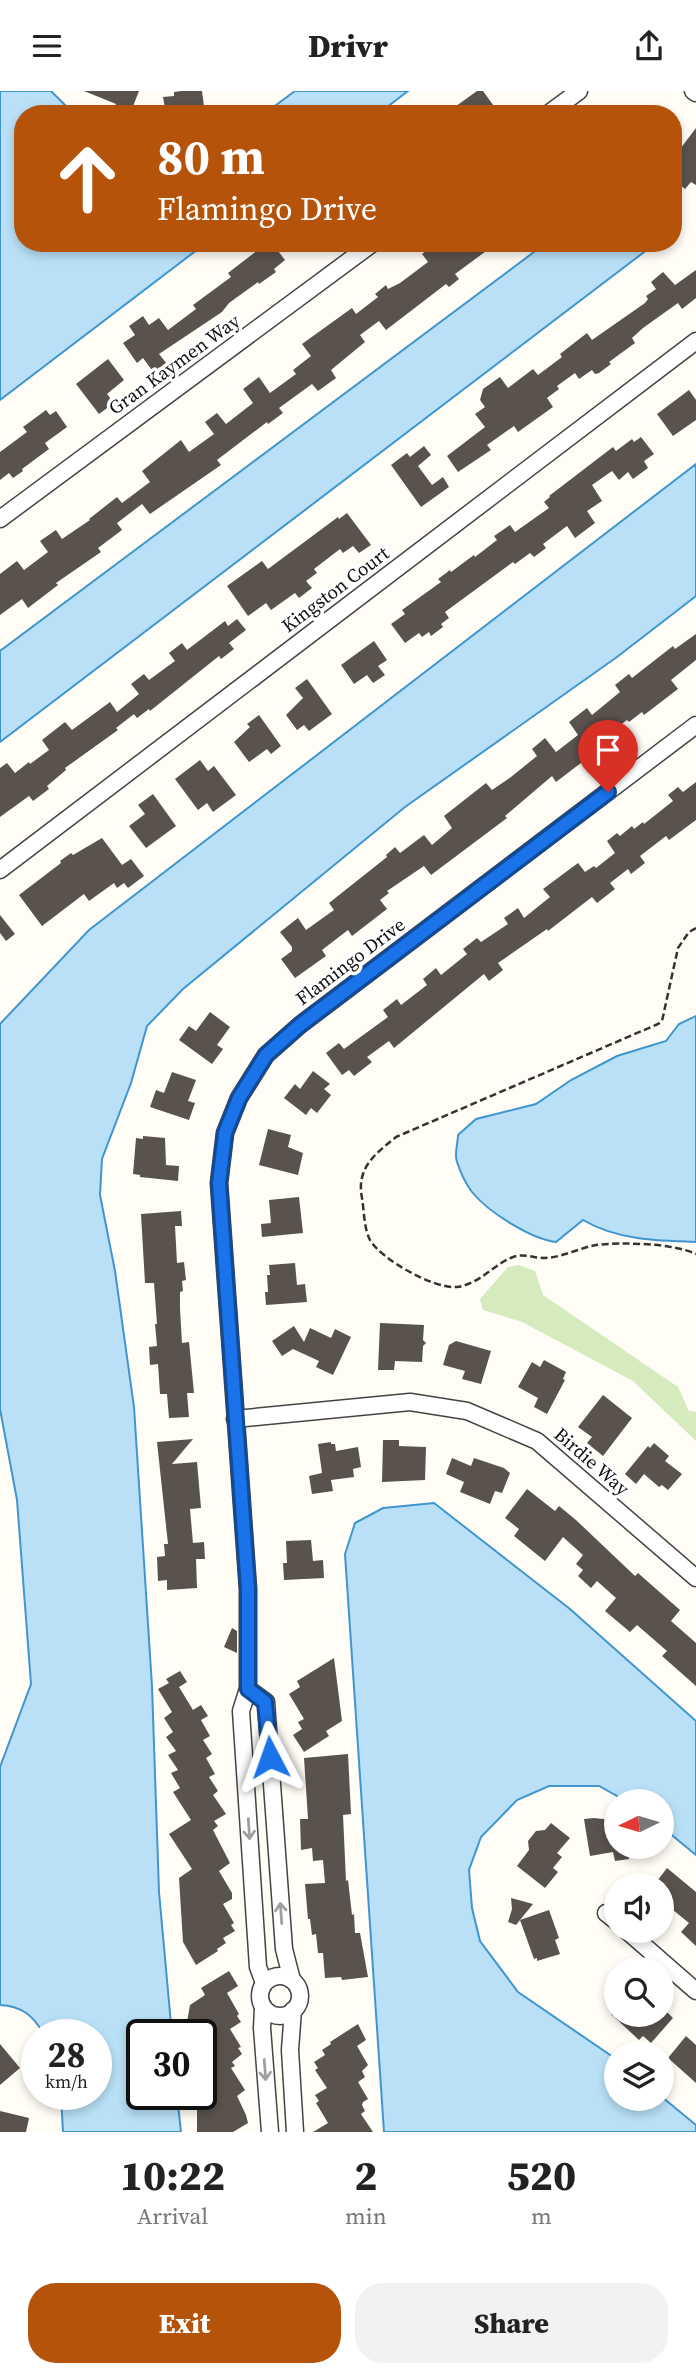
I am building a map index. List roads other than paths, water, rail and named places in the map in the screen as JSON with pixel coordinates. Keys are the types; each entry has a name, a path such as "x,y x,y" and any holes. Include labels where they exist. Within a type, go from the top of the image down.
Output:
{"street":[{"path":"560,105 579,91"},
{"name":"Gran Kaymen Way","path":"0,519 361,252"},
{"name":"Kingston Court","path":"0,870 696,341"},
{"name":"Flamingo Drive","path":"264,1983 258,1966 241,1711 248,1689 248,1589 219,1183 225,1133 239,1098 266,1055 300,1025 696,725"},
{"name":"Birdie Way","path":"235,1419 410,1402 467,1411 537,1441 696,1578"},
{"path":"248,1689 265,1702 284,1949 292,1980 300,1995 293,2010 290,2050 295,2132"},
{"path":"641,1943 696,1991"},
{"path":"270,2132 260,1995 264,1983 274,1976 292,1980"},
{"path":"263,2008 278,2016 293,2010"}],"water":[{"path":"0,91 51,91 65,105 14,105 14,252 194,252 0,400"},
{"path":"295,91 408,91 390,105 276,105"},
{"path":"534,252 644,252 0,742 0,651"},
{"path":"696,464 696,596 617,657 405,807 183,989 147,1026 131,1083 102,1159 100,1195 115,1271 134,1407 152,1686 159,1892 171,2019 126,2019 126,2110 179,2110 181,2132 63,2132 62,2110 112,2110 112,2019 33,2019 15,2007 0,2005 0,1767 31,1684 17,1500 0,1409 0,1024 89,930"},
{"path":"696,1016 696,1242 652,1240 623,1235 583,1220 556,1242 546,1240 511,1223 488,1208 472,1192 456,1159 456,1152 458,1135 476,1119 536,1104 571,1080 617,1056 666,1041 679,1024"},
{"path":"434,1503 570,1609 696,1721 696,1855 674,1837 674,1789 549,1786 517,1800 481,1837 469,1870 472,1908 480,1941 518,1992 604,2051 604,2111 674,2111 674,2107 696,2125 696,2132 384,2132 345,1554 355,1523 383,1508"}]}
